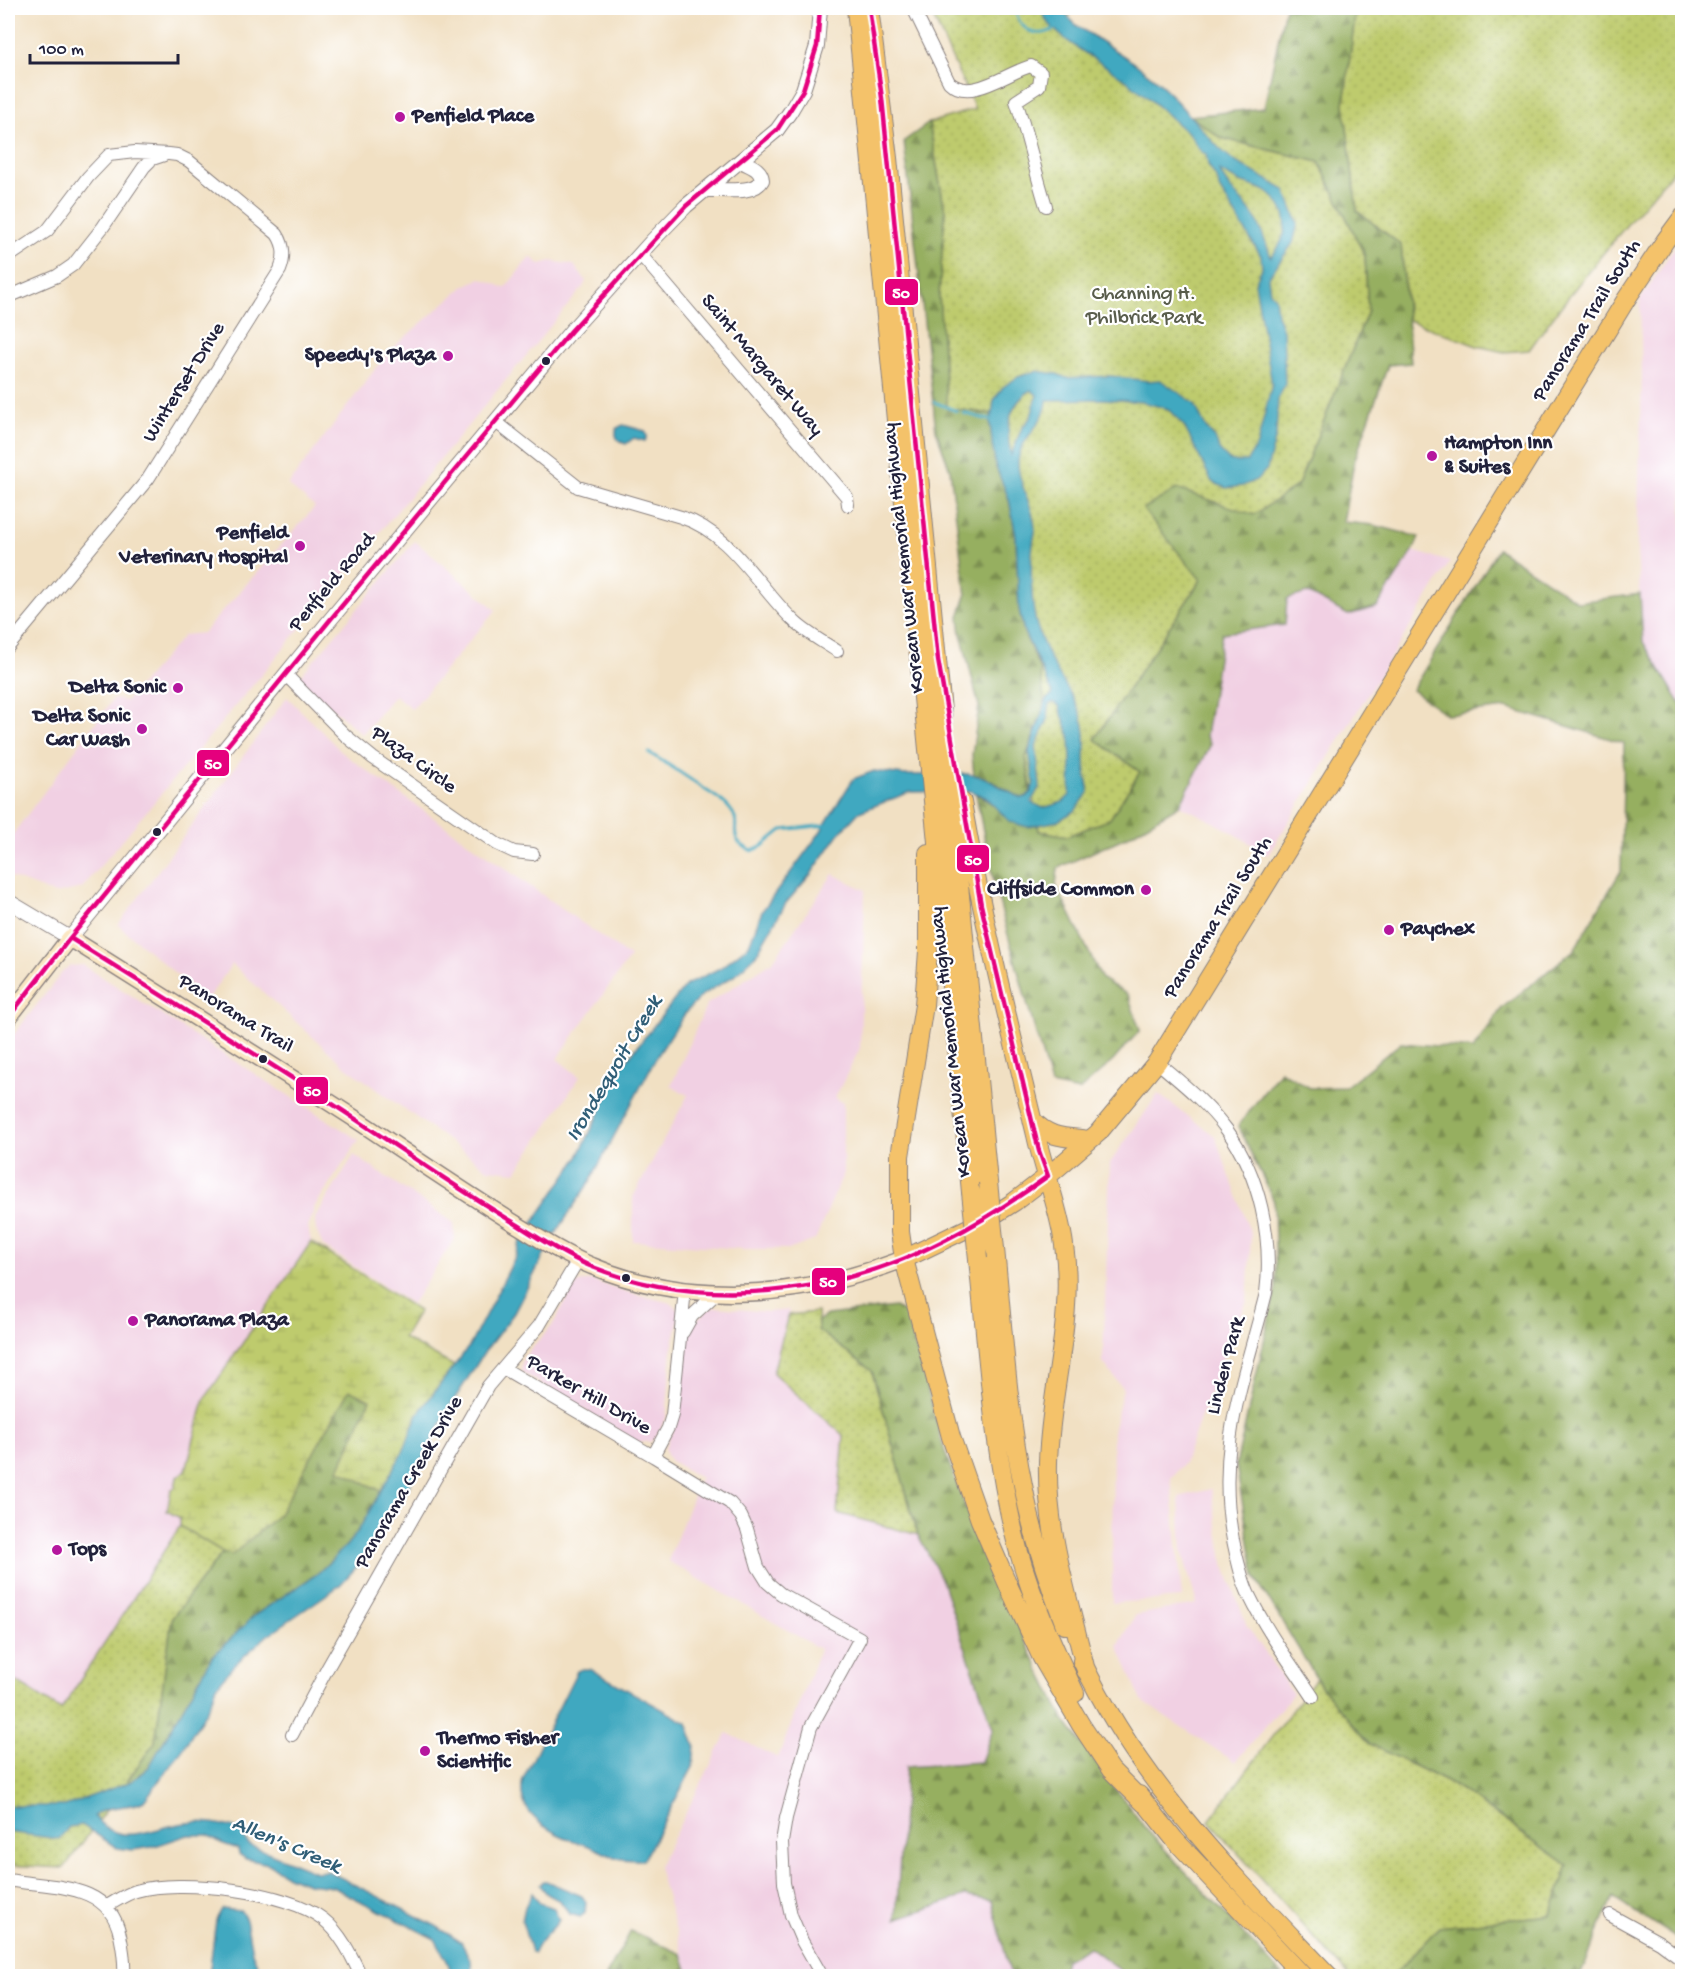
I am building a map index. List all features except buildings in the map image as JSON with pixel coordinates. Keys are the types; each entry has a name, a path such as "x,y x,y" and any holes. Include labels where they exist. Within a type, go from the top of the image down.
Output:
{"main road":[{"name":"Korean War Memorial Highway","path":"856,8 943,752"},
{"name":"Korean War Memorial Highway","path":"869,8 882,98 938,660 943,752 930,774 945,818 988,1182 1008,1379 1022,1484 1047,1578 1066,1629 1086,1671 1124,1739 1155,1785 1199,1837 1329,1977"},
{"name":"Panorama Trail South","path":"556,1249 578,1260 634,1281 684,1290 718,1293 793,1289 860,1274 904,1259 987,1219 1048,1176 1098,1133 1157,1062 1632,290 1683,218"},
{"path":"943,752 945,818 928,951 924,1005 900,1156 900,1222 904,1259 951,1437 980,1520 1009,1587 1042,1658 1081,1725 1111,1770 1145,1804"},
{"name":"Korean War Memorial Highway","path":"945,818 971,1192 998,1449 1018,1549 1050,1642 1105,1746 1145,1804 1175,1840 1303,1977"},
{"path":"945,818 981,905 1032,1120 1065,1245 1067,1276 1064,1328 1048,1461 1050,1512 1058,1562 1086,1671"},
{"name":"Penfield Road","path":"8,1018 70,938"},
{"name":"Panorama Trail","path":"70,938 279,1068 556,1249"},
{"path":"1032,1120 1042,1131 1055,1136 1090,1140"}],"street":[{"name":"Penfield Road","path":"70,938 570,333 686,206 777,130 803,90 817,45 820,8"},
{"path":"913,8 949,82 958,89 974,89 1031,66 1041,73 1039,86 1016,101 1030,143 1036,174 1046,206"},
{"path":"8,257 48,231 88,177 110,155 135,152 169,154"},
{"path":"8,297 57,276 73,265 103,227 144,167 152,159 169,154"},
{"name":"Winterset Drive","path":"8,647 148,479 280,270 283,260 282,242 277,234 189,161 169,154"},
{"path":"707,190 756,188 762,180 762,175 741,161"},
{"name":"Saint Margaret Way","path":"640,254 847,497 848,505"},
{"path":"496,422 578,487 681,517 696,522 713,532 736,554 794,622 837,651"},
{"name":"Plaza Circle","path":"286,675 346,736 373,758 497,844 514,852 533,854"},
{"name":"Panorama Trail","path":"8,901 70,938"},
{"name":"Linden Park","path":"1157,1062 1195,1094 1228,1131 1248,1168 1260,1201 1268,1241 1268,1276 1261,1314 1236,1402 1231,1429 1227,1487 1229,1519 1249,1595 1269,1632 1313,1697"},
{"name":"Panorama Creek Drive","path":"292,1735 327,1669 488,1386 539,1326 578,1260"},
{"name":"Parker Hill Drive","path":"653,1456 668,1428 672,1415 684,1290"},
{"name":"Parker Hill Drive","path":"680,1339 692,1316 718,1293"},
{"name":"Parker Hill Drive","path":"503,1368 730,1503 741,1516 758,1567 768,1583 781,1594 860,1638 811,1726 789,1806 782,1842 784,1883 792,1915 802,1941 822,1977"},
{"path":"8,1880 77,1890 107,1906 117,1921 125,1956 124,1977"},
{"path":"107,1906 134,1891 153,1887 234,1889 288,1902 309,1910 325,1921 341,1940 361,1977"},
{"path":"1610,1915 1659,1942 1683,1959"}],"shaded area":[{"path":"1682,236 1682,706 1643,642 1637,549 1642,376 1640,300"},
{"path":"530,257 540,264 551,261 574,265 586,281 253,685 82,888 55,894 8,876 8,845 13,834 113,699 126,701 184,635 203,633 315,507 288,485 388,352 464,286 481,278 505,288"},
{"path":"415,541 496,610 412,709 395,695 362,734 298,679"},
{"path":"1413,551 1450,562 1268,855 1229,830 1180,805 1211,744 1206,736 1222,633 1285,625 1287,599 1307,593 1348,615 1377,607"},
{"path":"287,697 345,755 630,957 557,1059 580,1077 516,1172 488,1169 346,1067 232,964 207,1000 118,925"},
{"path":"833,874 865,890 860,1048 835,1098 843,1103 843,1175 815,1240 791,1249 744,1249 633,1241 633,1197 688,1095 671,1086 707,1004 773,961"},
{"name":"Panorama Plaza","path":"83,965 359,1140 315,1206 308,1227 311,1242 204,1400 186,1470 177,1478 176,1487 171,1490 167,1511 180,1518 180,1526 61,1711 17,1682 8,1683 8,1042 64,970 71,966"},
{"path":"1158,1094 1215,1136 1251,1234 1247,1301 1217,1372 1184,1463 1171,1478 1182,1598 1112,1603 1113,1432 1123,1389 1103,1362 1110,1163"},
{"path":"354,1155 454,1223 455,1238 412,1304 323,1246 316,1230 315,1218"},
{"path":"593,1281 671,1303 678,1310 679,1318 672,1348 666,1418 656,1437 650,1442 637,1442 523,1373 521,1368 523,1358 552,1326 572,1290 577,1284"},
{"path":"716,1307 767,1312 789,1310 773,1373 844,1436 837,1513 918,1535 941,1578 993,1728 981,1762 896,1918 965,1896 993,1901 1011,1976 689,1976 658,1867 727,1733 778,1758 820,1649 668,1561 700,1478 671,1461 665,1448 677,1418 685,1341 689,1327 708,1309"},
{"path":"1211,1489 1223,1561 1246,1624 1293,1694 1235,1762 1142,1701 1118,1646 1136,1615 1197,1604 1182,1551 1179,1497"},
{"path":"1089,1947 1128,1976 1061,1976 1065,1960"}],"green space":[{"name":"Channing H. Philbrick Park","path":"929,8 1074,8 1068,17 1077,26 1133,62 1159,82 1190,116 1221,138 1319,162 1365,256 1368,311 1298,485 1254,515 1177,489 1201,580 1095,739 1140,772 1110,819 1068,836 1039,831 1026,757 1047,720 990,423 992,414 947,408 939,296 945,211 929,123 975,109"},
{"path":"1285,8 1356,8 1344,104 1357,211 1401,245 1411,363 1388,365 1354,462 1343,522 1373,525 1419,537 1413,551 1377,607 1348,615 1307,593 1287,599 1285,625 1222,633 1206,736 1211,744 1180,805 1128,836 1058,868 1056,885 1102,979 1128,995 1140,1030 1113,1061 1079,1091 1051,1085 1000,904 976,794 985,798 1011,820 1027,826 1038,825 1039,831 1068,836 1110,819 1140,772 1095,739 1201,580 1143,509 1177,489 1254,515 1298,485 1368,311 1365,256 1319,162 1221,138 1190,116 1264,108"},
{"path":"1356,8 1682,8 1682,164 1675,169 1600,257 1529,350 1504,352 1477,346 1408,320 1401,245 1357,211 1344,104"},
{"path":"929,123 945,211 939,296 947,408 992,414 990,423 996,467 1009,499 1016,536 1019,609 1024,632 1040,670 1045,705 1026,757 1031,792 1021,798 984,777 974,775 972,755 979,706 961,634 959,617 966,596 950,470 936,430 904,141"},
{"path":"1498,549 1578,602 1640,594 1643,642 1682,706 1682,1942 1613,1897 1580,1976 1393,1976 1439,1927 1551,1915 1568,1865 1457,1787 1370,1744 1323,1689 1255,1577 1236,1465 1276,1288 1274,1201 1238,1126 1280,1071 1310,1088 1345,1087 1401,1043 1473,1049 1502,1008 1574,950 1621,871 1624,743 1506,708 1447,715 1412,690"},
{"path":"311,1242 419,1311 403,1338 454,1366 417,1415 404,1450 381,1491 339,1470 370,1400 349,1390 279,1514 232,1555 180,1526 180,1518 167,1511 171,1490 175,1487 177,1478 186,1470 204,1400"},
{"path":"895,1307 906,1314 946,1455 988,1566 1065,1721 1145,1828 1283,1976 1128,1976 1089,1947 1065,1960 1061,1976 1011,1976 992,1901 965,1896 896,1919 906,1767 981,1762 993,1728 941,1578 918,1535 872,1371 818,1330 818,1321 827,1315"},
{"path":"817,1312 818,1330 872,1371 918,1535 837,1513 844,1436 773,1373 788,1315"},
{"path":"349,1390 370,1399 339,1470 381,1491 358,1531 346,1546 317,1574 255,1615 213,1656 149,1767 125,1784 155,1742 172,1618 223,1552 232,1555 279,1514"},
{"path":"180,1526 223,1552 172,1618 155,1743 64,1868 8,1865 8,1683 17,1682 61,1710"},
{"path":"1316,1678 1370,1744 1456,1787 1568,1865 1551,1915 1439,1927 1393,1976 1349,1976 1209,1821"},
{"path":"631,1931 682,1954 689,1976 606,1976"}],"water":[{"path":"1041,8 1059,8 1077,26 1133,62 1159,82 1219,148 1234,161 1285,190 1298,223 1293,243 1268,278 1270,292 1275,297 1277,315 1283,330 1285,385 1278,398 1276,436 1267,469 1258,479 1243,486 1226,488 1212,482 1184,426 1168,409 1143,402 1104,399 1047,400 1042,417 1022,447 1018,465 1034,522 1032,597 1035,618 1046,650 1083,721 1085,768 1089,792 1075,811 1058,821 1028,827 1010,822 987,798 970,791 910,792 859,812 839,834 811,874 786,903 756,955 734,976 702,995 686,1012 656,1058 590,1181 553,1238 514,1313 486,1350 450,1406 403,1498 363,1560 339,1586 268,1635 233,1666 217,1686 206,1712 183,1749 144,1801 105,1810 94,1816 104,1826 115,1832 126,1834 149,1832 193,1822 221,1824 235,1828 242,1831 244,1839 250,1845 316,1872 328,1871 436,1926 461,1942 471,1961 472,1976 453,1976 435,1939 333,1887 308,1884 288,1876 269,1864 246,1859 239,1854 238,1849 208,1835 188,1835 152,1847 133,1850 117,1848 82,1825 69,1827 59,1839 8,1832 8,1806 65,1806 132,1781 149,1767 213,1656 255,1615 317,1574 346,1546 358,1531 404,1450 417,1415 470,1345 516,1256 520,1242 577,1159 622,1066 686,985 720,968 749,945 762,911 819,834 853,779 874,771 904,775 967,774 983,777 1021,798 1031,792 1034,783 1029,752 1047,699 1053,694 1024,632 1019,609 1016,536 1009,499 996,467 990,423 994,400 1003,387 1018,377 1036,371 1057,374 1066,378 1111,376 1148,381 1160,380 1194,403 1220,451 1229,460 1247,461 1257,445 1272,384 1255,283 1262,268 1261,256 1219,188 1218,181 1208,165 1206,154 1199,149 1189,134 1131,84 1071,44 1045,17","holes":["1219,171 1240,182 1264,190 1281,207 1285,232 1271,257 1258,222","1031,390 1037,395 1031,417 1022,428 1011,455 1008,436 1010,419 1023,396","1053,702 1059,706 1070,737 1070,795 1063,802 1043,808 1031,802 1040,786 1036,746 1048,719 1049,705"]},
{"path":"623,425 645,431 647,436 645,441 634,438 626,444 620,441 616,436 616,431"},
{"path":"590,1669 687,1723 695,1745 693,1767 643,1860 616,1857 562,1836 540,1823 525,1804 522,1792 523,1779 577,1671"},
{"path":"543,1881 582,1896 586,1902 585,1913 580,1917 570,1914 560,1901 547,1894 540,1885"},
{"path":"532,1893 540,1903 554,1908 559,1920 539,1943 534,1953 531,1952 522,1921 525,1907"},
{"path":"222,1909 241,1911 246,1920 252,1952 262,1976 209,1976 216,1920"}],"waterway":[{"path":"1016,8 1020,22 1030,31 1043,33 1057,27"},
{"path":"934,402 957,411"},
{"path":"963,413 993,421"},
{"path":"649,753 725,803 734,815 738,841 752,851 761,847 782,830 826,825"}],"transit line":[{"name":"50","path":"8,1018 70,938 330,620 571,331 686,206 777,130 803,90 817,46 820,8"},
{"name":"50","path":"70,938 295,1080 544,1242 590,1266 633,1280 678,1289 724,1292 770,1291 815,1285 860,1274 904,1259 945,1240 998,1210 1048,1176 1039,1151 981,905 938,660 882,98 869,8"}],"place":[{"name":"Penfield Place","path":"400,117"},
{"name":"Speedy's Plaza","path":"448,356"},
{"name":"Hampton Inn & Suites","path":"1432,456"},
{"name":"Penfield Veterinary Hospital","path":"300,546"},
{"name":"Delta Sonic","path":"178,688"},
{"name":"Delta Sonic Car Wash","path":"142,729"},
{"name":"Cliffside Common","path":"1146,890"},
{"name":"Paychex","path":"1389,930"},
{"name":"Panorama Plaza","path":"133,1321"},
{"name":"Tops","path":"57,1550"},
{"name":"Thermo Fisher Scientific","path":"425,1751"}],"water label":[{"name":"Irondequoit Creek","path":"615,1069"},
{"name":"Allen's Creek","path":"286,1846"}]}
